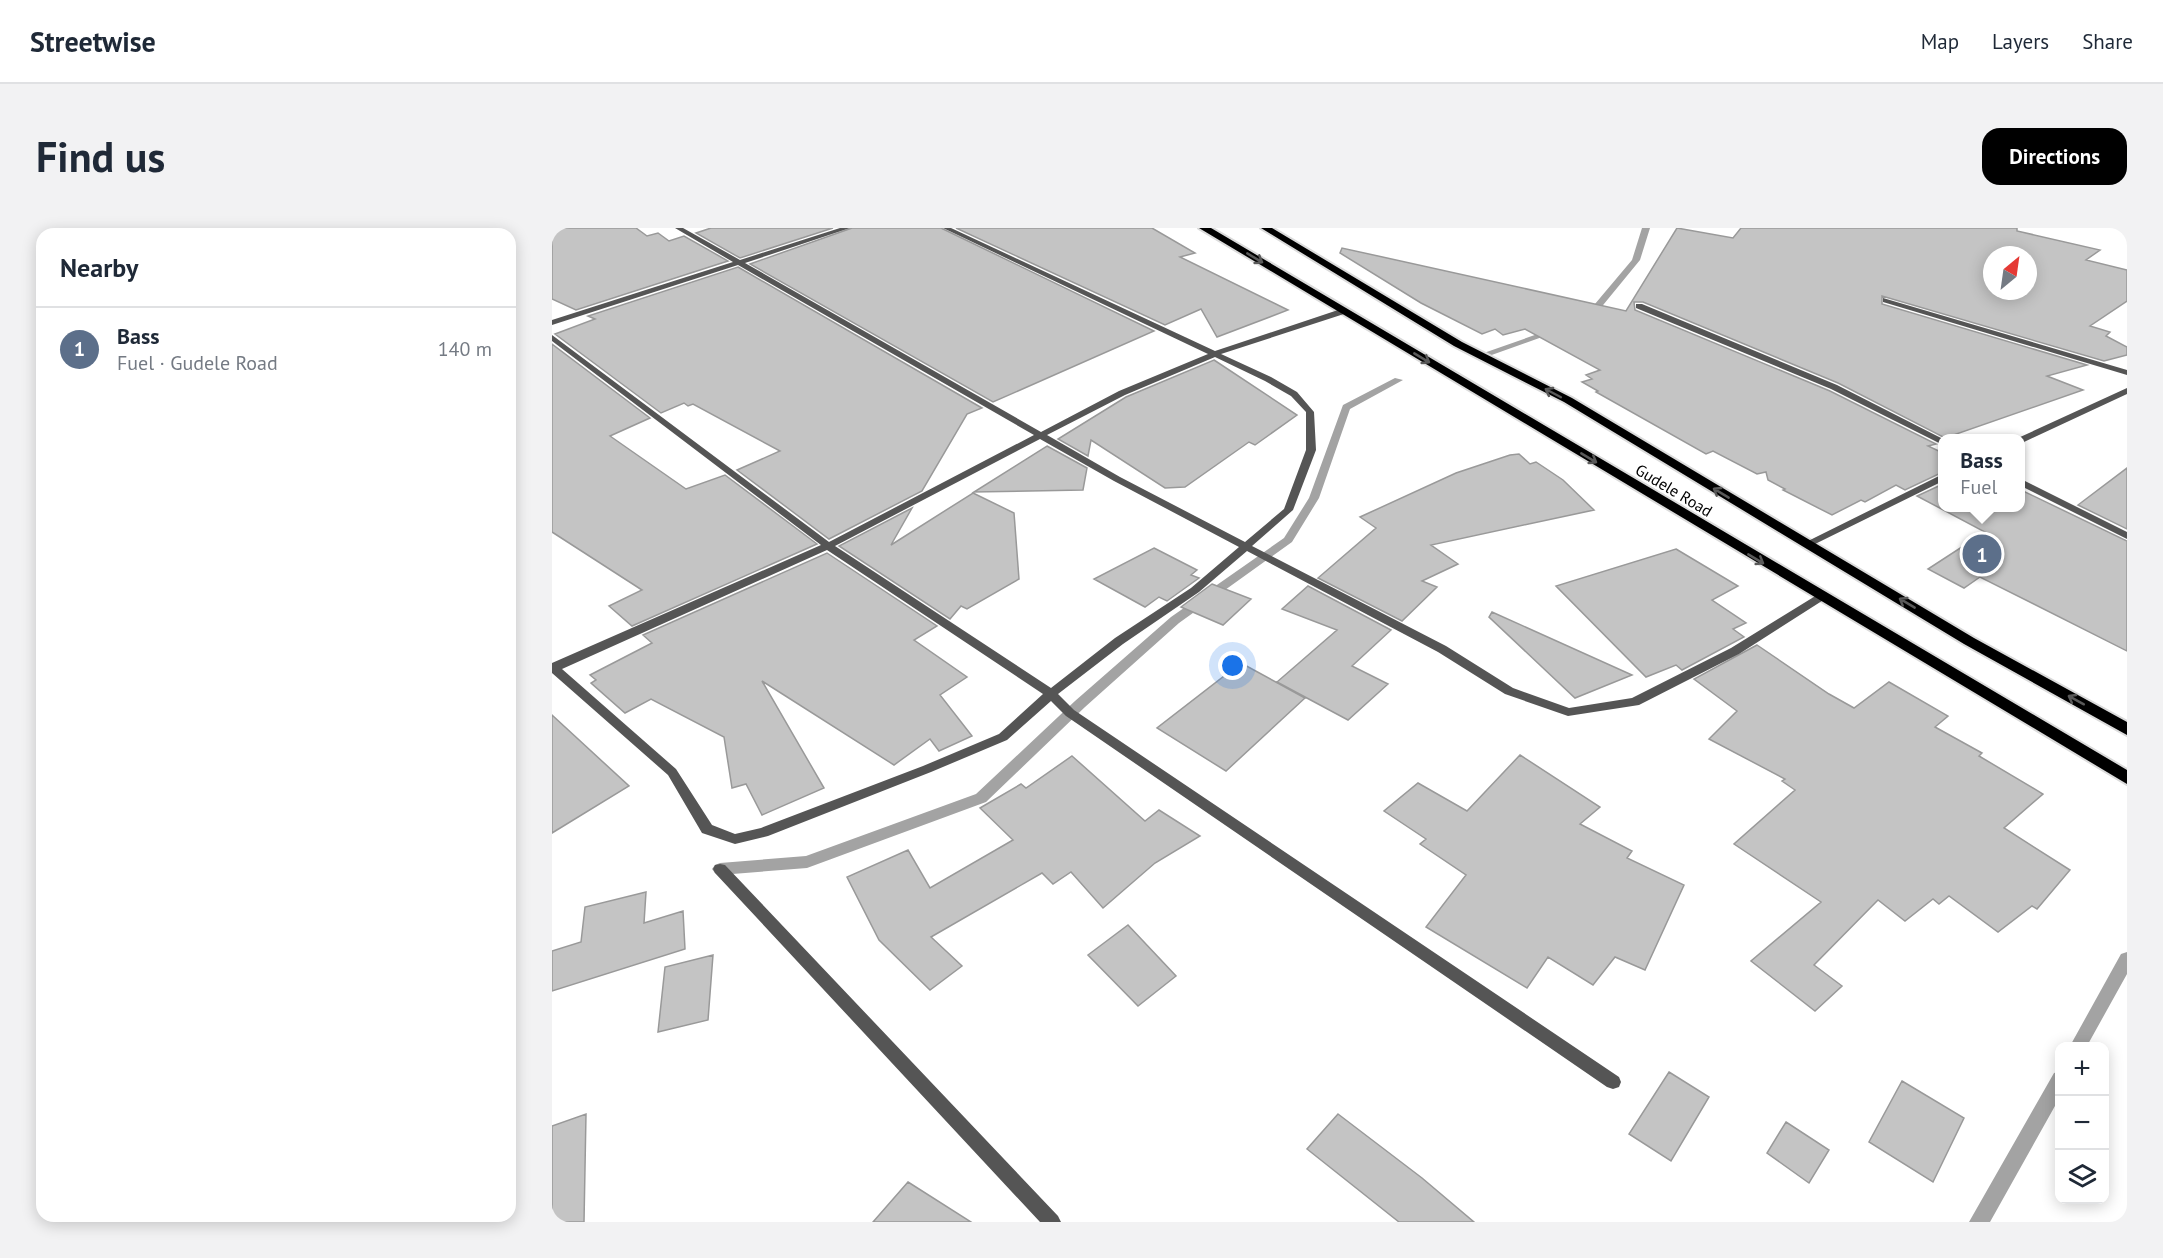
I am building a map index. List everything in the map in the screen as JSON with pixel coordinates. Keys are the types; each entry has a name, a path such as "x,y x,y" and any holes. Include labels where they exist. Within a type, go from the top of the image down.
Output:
{"highway":[{"name":"Gudele Road","path":"1204,228 2127,778"},
{"name":"Gudele Road","path":"1266,228 1458,344 1568,400 1969,641 2127,729"}],"street":[{"path":"678,228 1037,435 1442,649 1509,691 1568,712 1635,702 1735,651 1821,597"},
{"path":"552,323 847,228"},
{"path":"946,228 1216,353 1294,394 1310,412 1311,450 1288,510 1244,545 1195,590 1119,641 1051,694 1003,737 763,832 735,839 707,829 672,772 552,668 828,546 1037,435 1122,393 1216,353 1344,311"},
{"path":"1886,300 2127,373"},
{"path":"1639,306 1834,387 1938,439"},
{"path":"552,336 828,546 1051,694 1070,713 1613,1082"},
{"path":"2025,438 2127,391"},
{"path":"1807,544 1938,479"},
{"path":"2025,484 2127,536"},
{"path":"720,869 1052,1222"}],"building":[{"path":"552,228 636,228 647,236 658,233 669,241 684,236 728,261 576,310 552,299"},
{"path":"711,228 833,228 740,258 696,233"},
{"path":"852,228 941,228 1154,331 993,402 750,264"},
{"path":"956,228 1152,228 1195,253 1180,257 1288,310 1217,337 1201,309 1165,325"},
{"path":"1677,228 1733,238 1741,228 2017,228 2017,231 2100,250 2086,260 2127,270 2127,301 2090,326 2110,332 2106,336 2127,347 2127,355 2104,361 1882,296 1882,304 2087,365 2047,376 2083,390 1956,434 1938,434 1838,383 1643,302 1634,302 1635,310 1830,391 1936,444 1928,446 1938,451 1938,474 1905,490 1896,485 1865,502 1861,500 1832,515 1783,490 1785,489 1768,480 1766,472 1757,474 1713,451 1706,454 1596,392 1598,391 1582,382 1592,379 1586,375 1600,370 1525,329 1503,335 1495,329 1482,334 1421,303 1340,253 1342,248 1626,311"},
{"path":"738,267 982,408 967,414 922,491 829,539 737,470 780,451 693,404 688,406 684,403 661,413 555,334 595,319 588,316"},
{"path":"552,344 650,418 610,436 686,489 725,475 817,544 632,626 609,606 642,590 552,532"},
{"path":"1214,360 1297,415 1255,445 1249,442 1185,487 1165,488 1091,440 1088,456 1058,439 1126,397"},
{"path":"1047,446 1087,468 1083,490 974,492"},
{"path":"1519,454 1530,464 1536,462 1563,480 1594,510 1431,545 1458,564 1422,581 1437,587 1402,621 1318,578 1376,528 1360,517 1456,473"},
{"path":"2127,468 2127,529 2078,505"},
{"path":"1938,486 1938,507 1917,496"},
{"path":"2025,492 2127,541 2127,651 1980,577 1964,588 1928,569 1985,532 1947,512 2025,512"},
{"path":"973,493 1014,513 1019,579 967,609 961,606 950,619 839,546 912,508 891,545"},
{"path":"1154,548 1197,570 1191,575 1199,578 1167,601 1159,597 1145,607 1094,579"},
{"path":"1676,549 1738,586 1712,600 1746,623 1733,629 1744,637 1682,670 1676,665 1646,677 1556,586"},
{"path":"827,553 937,626 914,640 967,677 940,695 972,736 939,751 930,739 894,765 762,681 824,788 762,815 746,784 732,788 724,737 651,699 625,713 591,683 596,680 590,675 652,643 643,635"},
{"path":"1212,584 1251,599 1223,625 1181,607"},
{"path":"1308,586 1391,630 1352,666 1388,684 1348,720 1277,682 1337,630 1282,609"},
{"path":"1492,612 1632,675 1575,698 1489,617"},
{"path":"1757,645 1829,694 1854,708 1889,682 1948,716 1935,727 1982,753 1979,756 2043,794 2004,828 2070,870 2037,909 2032,906 1998,932 1949,896 1939,904 1933,899 1905,921 1878,900 1814,965 1842,986 1815,1011 1751,961 1821,902 1734,844 1795,790 1782,781 1785,779 1709,739 1737,711 1694,679"},
{"path":"1241,663 1305,698 1226,771 1157,728"},
{"path":"552,715 629,786 552,833"},
{"path":"1520,755 1600,807 1580,824 1632,851 1627,858 1684,885 1645,970 1615,957 1593,985 1548,957 1527,988 1426,927 1466,875 1420,844 1426,839 1384,811 1418,783 1467,811"},
{"path":"1072,756 1145,821 1159,810 1200,836 1155,863 1103,908 1071,872 1053,884 1042,873 931,937 962,966 930,990 879,940 847,877 908,850 930,888 1013,840 980,808 1021,784 1026,788"},
{"path":"646,892 644,923 683,911 685,949 552,991 552,951 581,942 585,907"},
{"path":"1128,925 1176,976 1138,1006 1088,955"},
{"path":"713,955 708,1020 658,1032 665,967"},
{"path":"1669,1072 1709,1097 1671,1161 1629,1134"},
{"path":"1902,1081 1964,1118 1933,1182 1869,1142"},
{"path":"586,1114 584,1222 552,1222 552,1126"},
{"path":"1338,1114 1422,1178 1474,1222 1399,1222 1307,1149"},
{"path":"1786,1122 1829,1150 1809,1183 1767,1153"},
{"path":"908,1182 971,1222 873,1222"}],"waterway":[{"path":"1587,319 1636,260 1646,228"},
{"path":"1483,355 1555,331"},
{"path":"720,869 807,862 981,798 1080,704 1175,620 1288,540 1314,498 1346,407 1398,380"},
{"path":"2080,1042 2127,959"},
{"path":"1979,1222 2055,1088"}],"place":[{"name":"Bass","path":"1982,554"}]}
